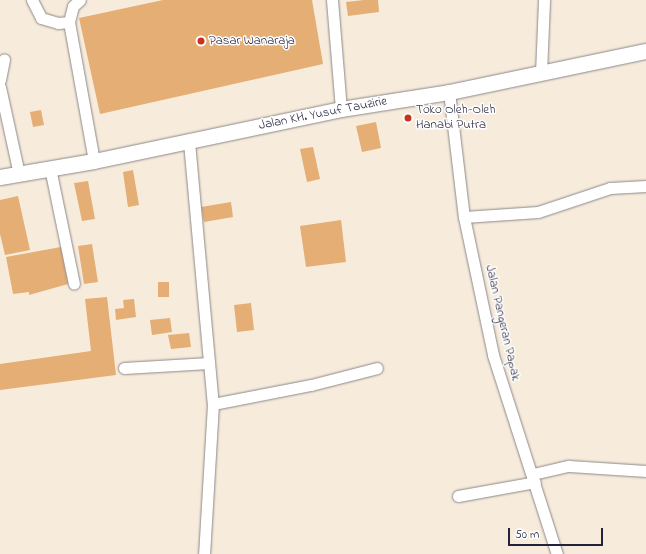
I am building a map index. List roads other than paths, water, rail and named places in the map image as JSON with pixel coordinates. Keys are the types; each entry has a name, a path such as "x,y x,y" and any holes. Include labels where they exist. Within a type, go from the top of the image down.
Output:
{"main road":[{"name":"Jalan KH. Yusuf Tauzirie","path":"0,177 94,161 190,142 341,109 449,92 646,51"}],"street":[{"path":"32,0 35,9 45,20 58,23 69,22"},
{"path":"80,0 73,6 69,22 94,161"},
{"path":"332,0 341,109"},
{"path":"541,73 544,0"},
{"path":"0,80 4,59"},
{"path":"0,87 19,174"},
{"name":"Jalan Pangeran Papak","path":"449,92 464,217 493,355 534,478 557,554"},
{"path":"190,142 213,404 204,554"},
{"path":"50,168 74,284"},
{"path":"464,217 538,212 610,188 646,186"},
{"path":"124,368 209,363"},
{"path":"213,404 311,385 377,368"},
{"path":"458,496 534,478 569,466 646,470"}],"place":[{"name":"Pasar Wanaraja","path":"201,41"},
{"name":"Toko Oleh-Oleh Hanabi Putra","path":"408,118"}]}
